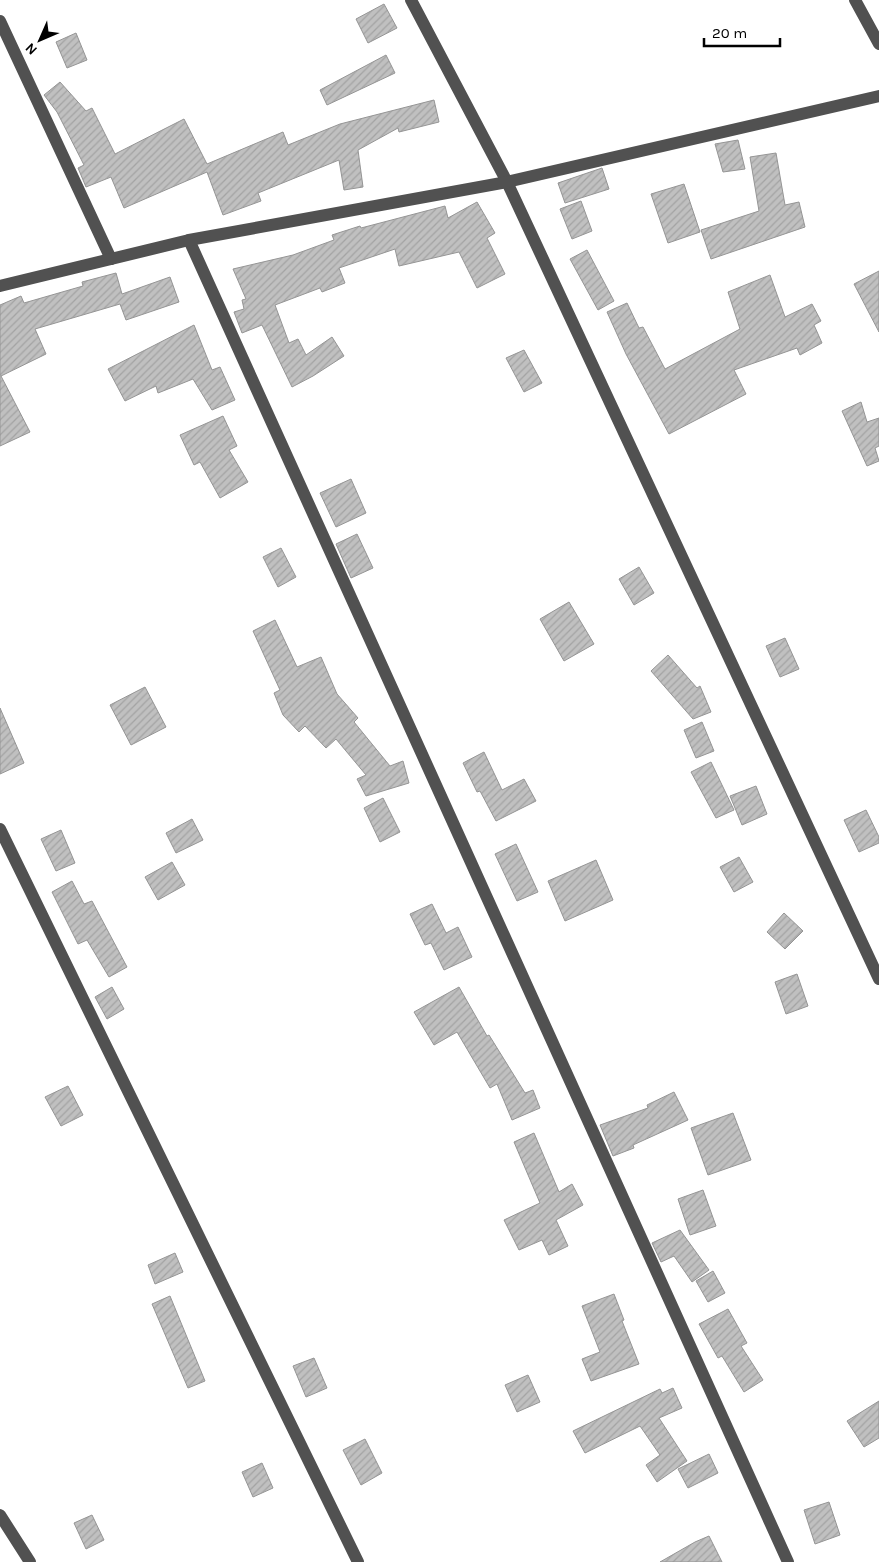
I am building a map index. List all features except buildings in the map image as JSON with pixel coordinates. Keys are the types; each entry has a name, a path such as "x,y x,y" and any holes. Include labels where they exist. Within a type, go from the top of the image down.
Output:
{"street":[{"path":"411,0 507,182 879,979"},
{"path":"855,0 879,44"},
{"path":"0,21 111,260"},
{"path":"0,286 188,240 507,182 879,96"},
{"path":"188,240 788,1562"},
{"path":"0,829 358,1562"},
{"path":"0,1515 30,1562"}]}
